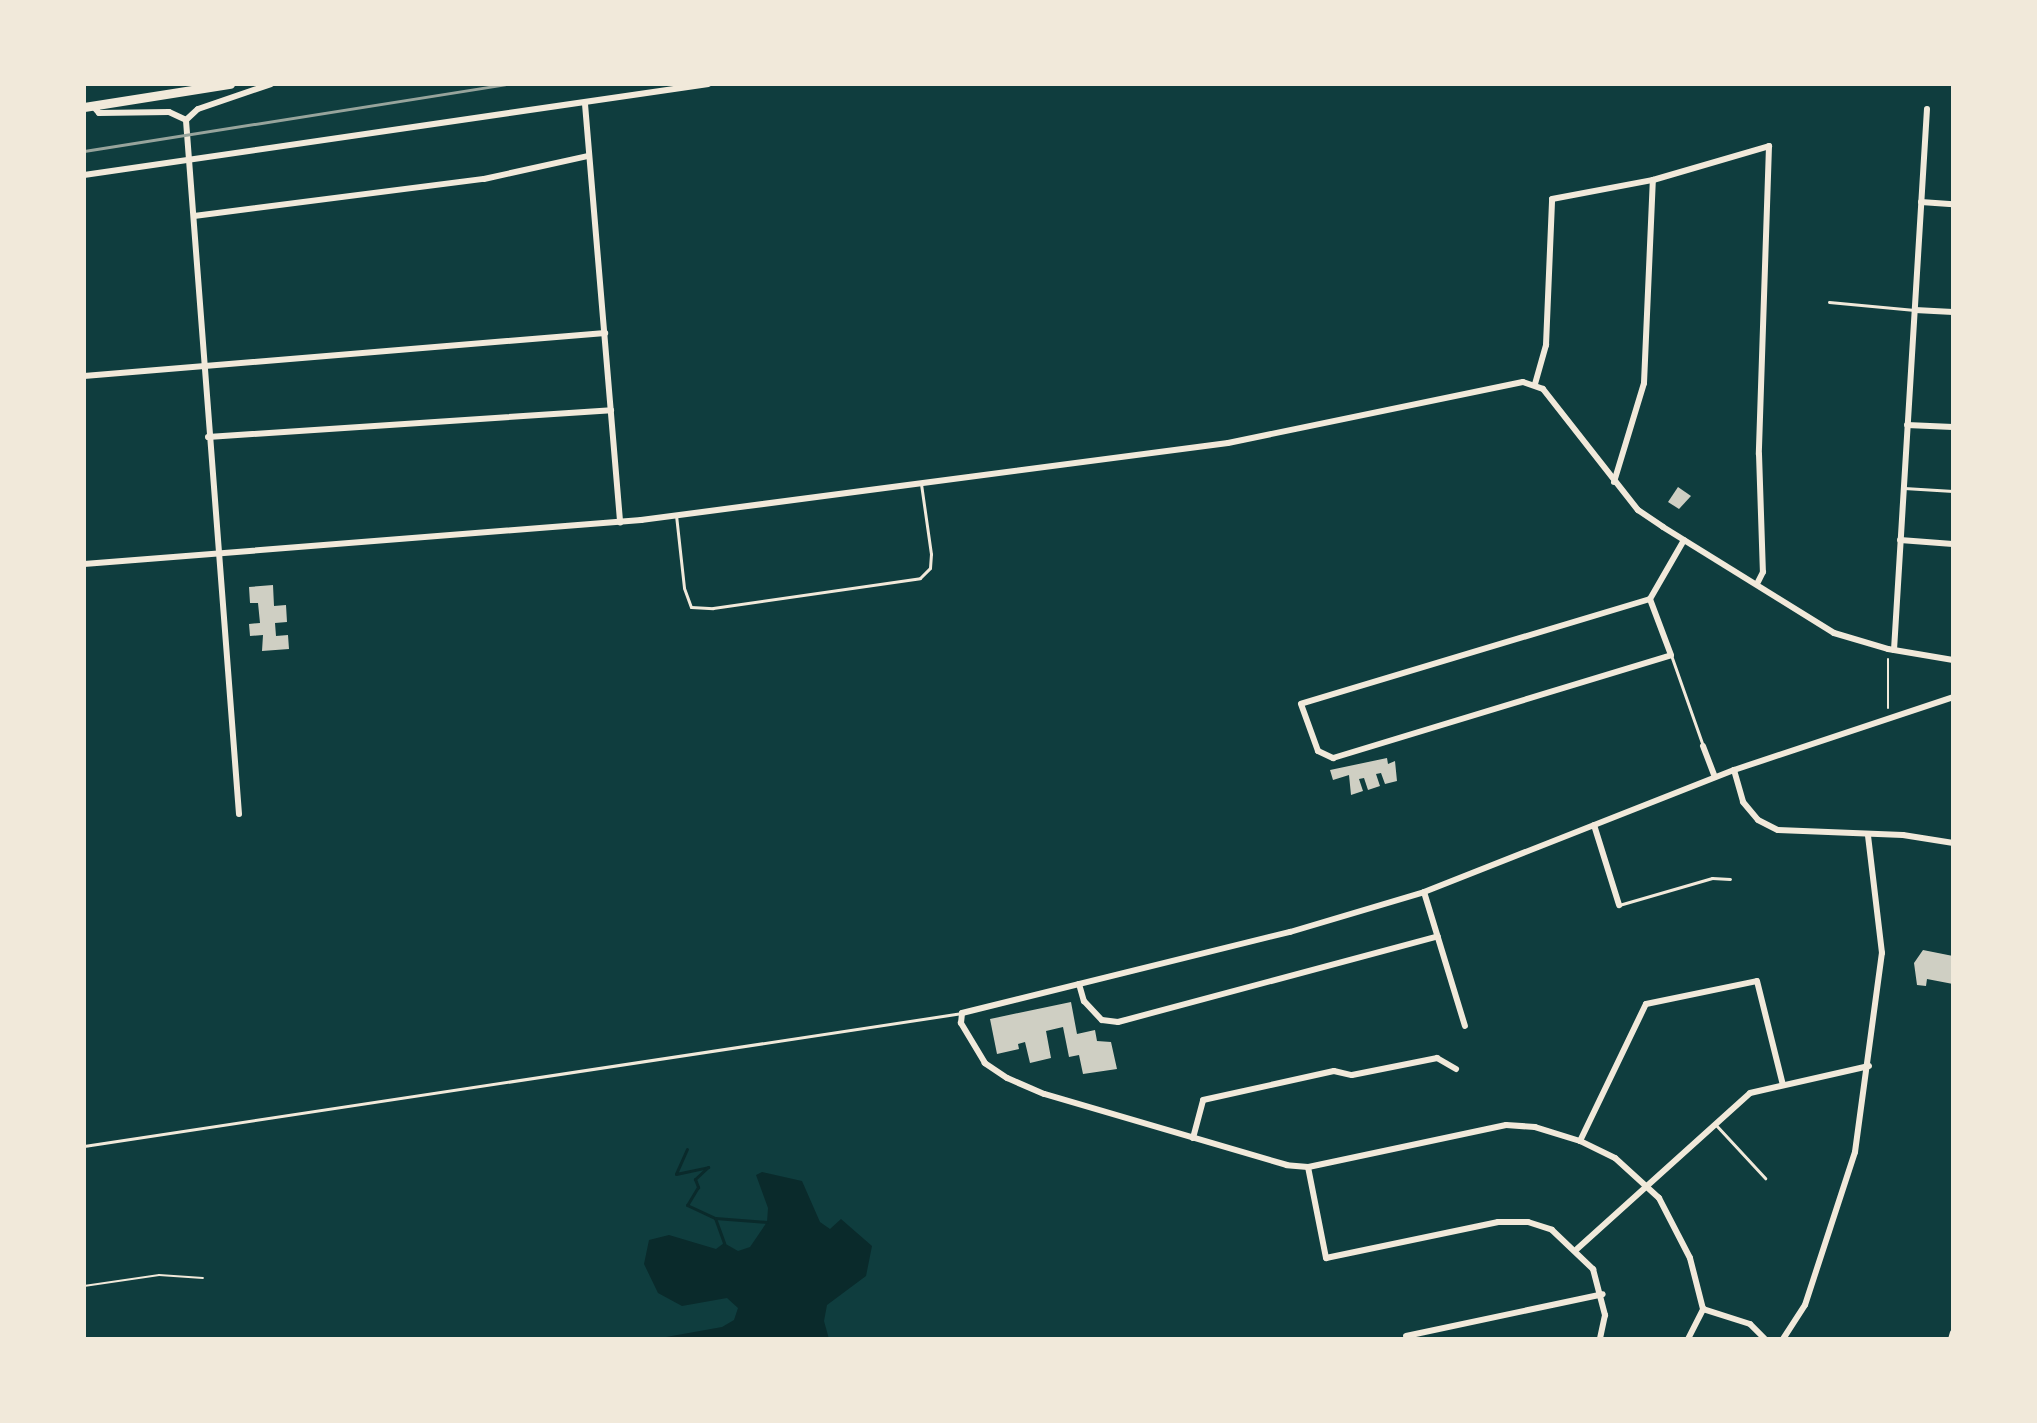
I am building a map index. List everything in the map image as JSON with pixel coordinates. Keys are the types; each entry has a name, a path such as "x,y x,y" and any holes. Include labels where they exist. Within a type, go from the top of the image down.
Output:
{"main road":[{"path":"88,107 230,84"}],"street":[{"path":"186,120 198,109 271,84"},
{"path":"84,175 708,84"},
{"path":"585,104 620,523"},
{"path":"88,107 99,113 169,112 186,120"},
{"path":"1891,650 1927,109"},
{"path":"186,120 192,160 208,437 239,814"},
{"path":"1535,384 1546,345 1552,199 1653,180 1769,146 1758,582"},
{"path":"194,216 484,179 588,156"},
{"path":"1614,482 1644,383 1653,180"},
{"path":"1921,202 1953,204"},
{"path":"1915,310 1953,312"},
{"path":"84,376 605,333"},
{"path":"84,564 620,523 1228,443 1507,383 1535,384 1638,510 1758,582 1834,633 1891,650 1953,660"},
{"path":"208,437 611,410"},
{"path":"1907,425 1953,427"},
{"path":"1650,599 1671,655 1333,758 1318,751 1301,704 1650,599 1684,540"},
{"path":"1900,540 1953,544"},
{"path":"1688,1339 1703,1309 1682,1238 1646,1184 1615,1158 1580,1141 1535,1127 1506,1125 1308,1167 1193,1138 1007,1078 985,1063 961,1023 962,1013 1424,892 1715,777 1953,697"},
{"path":"1703,746 1715,777"},
{"path":"1734,770 1743,802 1758,820 1778,830 1953,843"},
{"path":"1594,825 1619,905"},
{"path":"1783,1339 1805,1305 1838,1213 1855,1152 1882,953 1868,835"},
{"path":"1424,892 1465,1026"},
{"path":"1079,984 1084,1001 1102,1020 1118,1022 1438,936"},
{"path":"1580,1141 1646,1004 1757,981 1783,1085"},
{"path":"1193,1138 1203,1100 1334,1071 1352,1075 1437,1058 1456,1069"},
{"path":"1577,1249 1750,1093 1869,1066"},
{"path":"1308,1167 1326,1258 1498,1222 1528,1222 1552,1230 1577,1249 1603,1294 1600,1339"},
{"path":"1406,1336 1603,1294"},
{"path":"1703,1309 1750,1324 1765,1339"},
{"path":"1951,1339 1953,1332"}],"lane":[{"path":"1829,302 1915,310"},
{"path":"676,515 684,588 691,607 713,608 920,578 930,568 931,554 921,484"},
{"path":"1904,488 1953,491"},
{"path":"1671,655 1703,746"},
{"path":"1619,905 1712,878 1730,879"},
{"path":"84,1146 962,1013"},
{"path":"1715,1124 1765,1178"}],"path":[{"path":"271,84 298,84"},
{"path":"1888,718 1891,650"},
{"path":"84,1286 159,1275 203,1278"}],"water":[{"path":"762,1172 802,1181 820,1222 830,1229 841,1219 872,1246 866,1276 827,1305 824,1321 829,1339 655,1339 722,1327 734,1320 738,1308 727,1298 682,1306 658,1293 644,1264 649,1240 669,1235 716,1249 724,1243 738,1251 750,1247 767,1222 768,1208 756,1175"}],"building":[{"path":"1678,487 1691,496 1679,509 1668,502"},
{"path":"273,585 274,606 286,605 287,622 275,623 276,636 288,635 289,649 262,651 263,635 250,636 249,624 260,623 258,603 250,603 249,587"},
{"path":"1387,758 1388,764 1395,761 1397,781 1385,784 1381,773 1376,774 1380,786 1368,790 1364,778 1359,779 1363,791 1351,795 1349,775 1333,780 1330,770"},
{"path":"1923,950 1953,956 1953,984 1927,979 1926,986 1917,985 1914,963"},
{"path":"1071,1002 1077,1034 1095,1030 1097,1041 1111,1042 1117,1069 1083,1074 1079,1055 1069,1057 1063,1027 1046,1031 1051,1058 1030,1063 1025,1042 1018,1044 1019,1049 997,1054 990,1019"}],"waterway":[{"path":"687,1149 676,1174 708,1167 695,1179 698,1187 687,1205 715,1218 724,1243"},
{"path":"715,1218 767,1222"}],"railway":[{"path":"84,151 505,84"}]}
